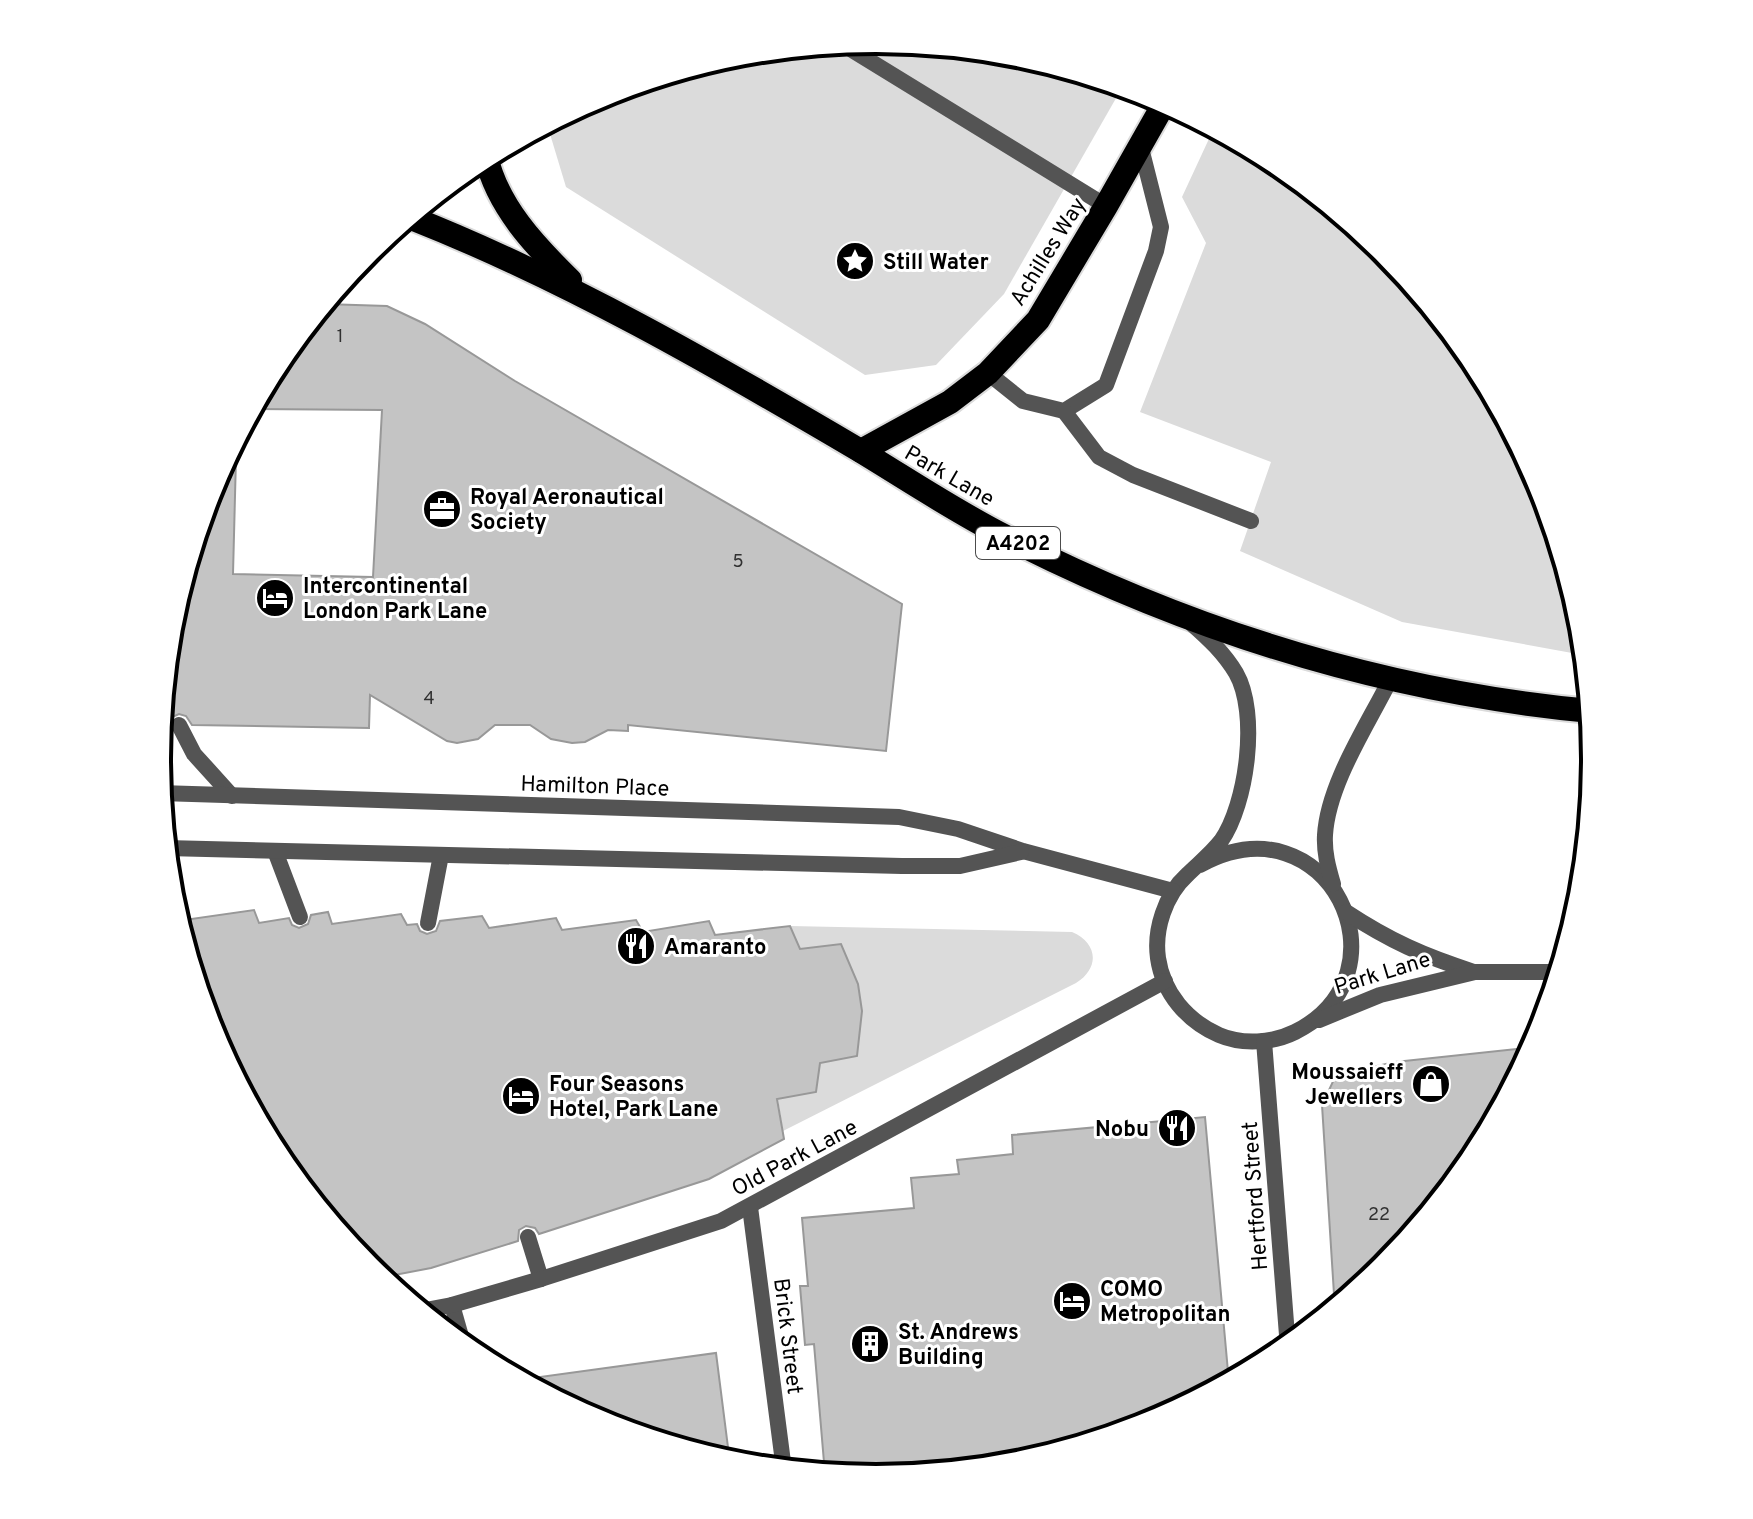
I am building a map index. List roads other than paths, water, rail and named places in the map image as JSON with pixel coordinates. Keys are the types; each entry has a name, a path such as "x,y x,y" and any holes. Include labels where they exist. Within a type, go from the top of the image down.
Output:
{"highway":[{"name":"Achilles Way","path":"861,451 950,402 988,373 1038,320 1159,114"},
{"name":"A4202","path":"492,169 510,210 534,245 572,282 611,310"},
{"name":"Park Lane","path":"420,222 535,271 611,310 861,451 923,492 1091,578 1184,617 1296,655 1390,680 1464,695 1580,710"}],"street":[{"path":"860,55 1106,206"},
{"path":"1064,411 1106,385 1156,251 1161,227 1141,148"},
{"path":"988,373 1023,401 1064,411 1099,457 1133,475 1251,521"},
{"path":"1184,617 1216,644 1238,675 1245,702 1247,757 1241,799 1221,841 1173,891 1163,913 1158,936 1158,959 1174,1000 1204,1028 1223,1037 1244,1041 1286,1037 1327,1010 1341,988 1350,964 1352,938 1346,912 1334,889 1326,859 1325,836 1330,807 1341,776 1390,680"},
{"path":"179,725 194,754 232,796"},
{"name":"Hamilton Place","path":"172,794 899,817 958,829 1023,851 1173,891"},
{"name":"Hamilton Place","path":"177,848 902,866 960,866 1023,851"},
{"path":"1200,865 1230,850 1280,851 1310,865 1334,889"},
{"path":"275,851 300,917"},
{"path":"428,923 441,855"},
{"name":"Park Lane","path":"1346,912 1381,935 1424,956 1475,972"},
{"name":"Park Lane","path":"1307,1026 1380,995 1475,972 1549,972"},
{"name":"Old Park Lane","path":"434,1308 541,1279 703,1228 750,1207 1165,981"},
{"name":"Hertford Street","path":"1264,1041 1287,1333"},
{"name":"Brick Street","path":"750,1207 783,1459"},
{"path":"528,1237 541,1279"},
{"path":"452,1305 458,1327"}],"place":[{"name":"Still Water","path":"855,261"},
{"name":"Royal Aeronautical Society","path":"442,509"},
{"name":"Intercontinental London Park Lane","path":"275,598"},
{"name":"Amaranto","path":"636,946"},
{"name":"Moussaieff Jewellers","path":"1431,1084"},
{"name":"Four Seasons Hotel, Park Lane","path":"521,1096"},
{"name":"Nobu","path":"1177,1128"},
{"name":"COMO Metropolitan","path":"1072,1301"},
{"name":"St. Andrews Building","path":"870,1344"}]}
